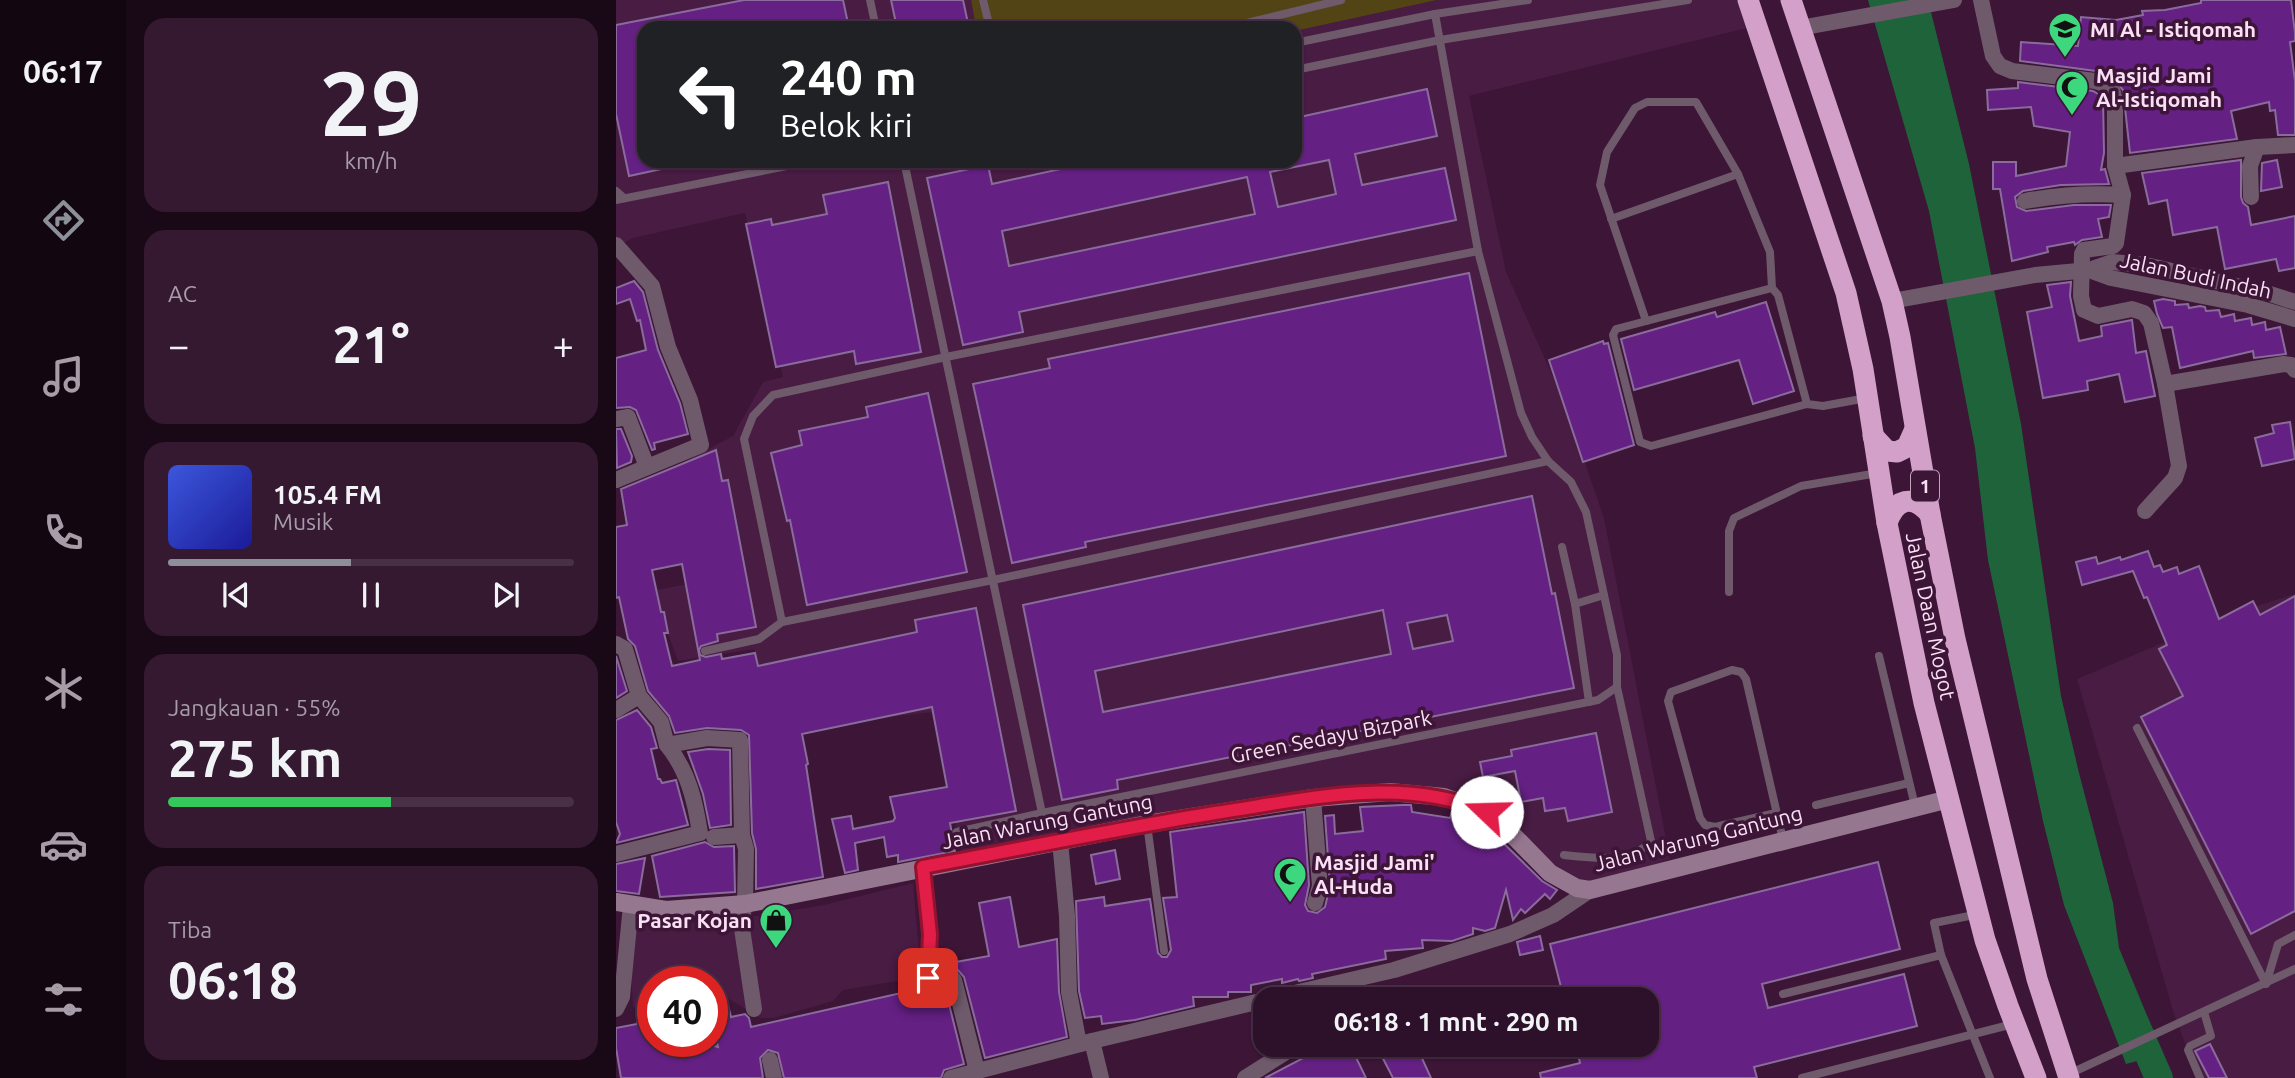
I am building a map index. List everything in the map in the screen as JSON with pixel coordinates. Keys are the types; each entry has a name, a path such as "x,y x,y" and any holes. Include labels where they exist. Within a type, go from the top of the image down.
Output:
{"highway":[{"name":"Jalan Daan Mogot","path":"1748,0 1835,255 1855,329 1887,523 1923,703 1985,940 2036,1078"},
{"name":"Jalan Daan Mogot","path":"1791,0 1892,301 1955,639 2037,979 2068,1077"},
{"path":"1873,436 1887,451 1897,452 1907,447 1915,429"},
{"path":"1887,523 1896,506 1905,502 1915,502 1930,514"}],"street":[{"path":"1800,28 1954,0"},
{"path":"1983,7 1993,56 2000,66 2012,71 2095,81 2105,84 2113,92 2115,166 2123,195 2116,243 2113,246 2084,250 2085,270 2081,303 2084,310 2098,316 2132,309 2144,313 2151,323 2179,467 2175,478 2145,511"},
{"path":"2115,166 2258,146 2295,145"},
{"path":"2251,197 2250,166 2258,146"},
{"path":"2025,201 2058,195 2123,195"},
{"path":"616,245 652,286 668,347 690,400 700,440 645,463 616,480"},
{"name":"Jalan Budi Indah","path":"1892,301 2035,275 2085,270 2112,262 2146,265 2295,302"},
{"name":"Jalan Budi Indah","path":"2085,270 2111,278 2263,309 2295,319"},
{"path":"2263,309 2267,293"},
{"path":"2165,384 2284,363 2295,370"},
{"path":"616,418 628,417 645,463"},
{"path":"616,644 625,649 639,696 661,722 667,745 680,762 694,798 701,833 616,854"},
{"path":"616,710 639,696"},
{"path":"667,745 707,738 740,740 741,835 746,849 745,904 741,922 754,1009"},
{"name":"Jalan Warung Gantung","path":"624,903 666,910 745,904 1147,824 1312,798 1412,793 1444,797 1487,812 1550,873 1577,888 1590,890 1949,799"},
{"path":"1312,798 1320,886 1315,903"},
{"path":"714,838 741,835"},
{"path":"1060,841 1067,916 1069,992 1101,1078"},
{"path":"923,867 930,934 928,978 932,983 954,981 977,1071"},
{"path":"1322,987 1394,970 1510,934 1553,915 1590,890"},
{"path":"616,1009 620,1006 622,997 624,903"},
{"path":"951,1078 1086,1042 1253,1003"},
{"path":"1245,1078 1278,1057"},
{"path":"770,1060 774,1078"}],"lane":[{"path":"870,0 874,21"},
{"path":"983,0 988,21"},
{"path":"1255,21 1341,0"},
{"path":"1302,42 1435,14 1528,0"},
{"path":"1302,69 1440,40 1688,0"},
{"path":"1435,14 1478,251 1521,413 1532,437 1548,461 1571,482 1586,512 1617,655 1617,687 1651,841 1644,849 1627,855 1595,859 1564,856"},
{"path":"1646,321 1600,185 1607,152 1635,108 1647,102 1696,102 1738,174 1770,252 1772,288 1778,295 1807,404"},
{"path":"616,191 620,199 777,168"},
{"path":"906,168 1042,813"},
{"path":"1611,219 1738,174"},
{"path":"782,622 744,439 753,416 773,395 946,357 1478,251"},
{"path":"1772,288 1616,329 1613,335 1640,442 1651,446 1807,404 1823,405 1868,398"},
{"path":"705,651 759,639 782,622 993,580 1548,461"},
{"path":"1729,592 1729,531 1734,518 1801,486 1878,473"},
{"path":"1562,547 1575,604 1589,702"},
{"path":"1575,604 1604,595"},
{"path":"1879,656 1915,806"},
{"path":"1776,813 1715,827 1705,825 1699,818 1668,701 1671,692 1732,670 1741,672 1746,678 1783,839"},
{"name":"Green Sedayu Bizpark","path":"957,832 1589,702 1598,700 1617,687"},
{"path":"2137,727 2266,984"},
{"path":"1816,805 1909,783"},
{"path":"1147,824 1164,951"},
{"path":"1979,915 1934,923 1941,955 1990,1078"},
{"path":"2266,984 2278,944 2295,935"},
{"path":"1783,994 1941,955"},
{"path":"2068,1077 2164,1028 2295,969"},
{"path":"2200,1078 2188,1050 2190,1046 2211,1036 2204,1012"},
{"path":"1802,1078 2015,1024"}],"shaded area":[{"path":"616,0 971,0 975,21 637,21 637,168 1302,168 1302,29 1437,0 1737,0 1747,28 1469,96 1506,272 1563,399 1604,518 1670,859 1631,873 1577,885 1556,870 1500,813 1407,789 962,859 936,712 775,728 754,649 678,661 661,615 656,590 688,584 659,475 733,436 763,382 783,377 745,213 633,238 616,247"},
{"path":"971,0 1437,0 1302,29 1302,21 975,21"},
{"path":"1868,0 1928,0 1969,164 2021,424 2061,696 2113,903 2119,948 2163,1054 2126,1064 2064,905 2043,821 1988,560 1975,448 1929,211"},
{"path":"2295,594 2295,1078 2198,1078 2174,1014 2077,679 2233,613"},
{"name":"Pasar Kojan","path":"913,883 921,977 843,990 833,1001 774,1018 760,1018 728,998 728,966 637,966 637,1008 633,1007 631,971 636,928 640,920 686,922 737,919 824,905"}],"building":[{"path":"744,0 843,0 848,21 637,21 637,168 666,168 629,176 616,114 616,25"},
{"path":"891,0 963,0 968,21 896,21"},
{"path":"2201,0 2291,0 2295,33 2295,41 2290,42 2295,81 2295,135 2278,135 2275,110 2270,111 2269,102 2231,111 2237,139 2130,153 2123,90 2112,77 2096,71 2020,61 2021,42 2078,46 2081,17 2116,20 2143,15 2142,11 2201,3"},
{"path":"2018,82 2093,91 2103,97 2104,153 2101,170 2105,169 2109,184 2061,185 2023,191 2015,197 2017,207 2026,211 2074,205 2111,205 2109,217 2098,219 2102,237 2082,240 2075,245 2074,242 2047,247 2048,252 2012,261 2000,189 1993,189 1993,162 2016,162 2016,176 2066,166 2070,132 2034,126 2031,107 1988,110 1987,90 2018,88"},
{"path":"1427,89 1437,136 1355,154 1362,185 1445,168 1456,220 1019,312 1023,332 963,345 927,178 974,168 989,168 992,184 1065,168 1290,168 1270,172 1278,207 1336,194 1329,160 1302,165 1302,116","holes":["1247,177 1255,214 1009,266 1002,231"]},
{"path":"2241,160 2241,197 2248,207 2251,225 2295,216 2295,268 2279,271 2276,259 2225,269 2217,227 2173,235 2167,200 2149,204 2142,173"},
{"path":"2277,160 2282,187 2261,191 2262,163"},
{"path":"888,182 921,352 856,364 854,351 776,367 746,224 771,219 772,225 827,214 823,195"},
{"path":"1469,273 1506,456 1085,542 1086,547 1012,563 973,384 1050,368 1048,359"},
{"path":"634,281 643,292 658,350 680,403 688,434 654,443 655,449 652,450 636,410 630,407 616,408 616,358 646,350 640,320 637,321 630,299 616,304 616,288"},
{"path":"2071,282 2070,296 2079,341 2102,336 2101,326 2132,320 2136,353 2146,351 2155,396 2125,402 2119,374 2087,381 2088,390 2043,398 2027,312 2052,307 2047,285"},
{"path":"2154,301 2175,301 2175,305 2188,304 2189,308 2200,306 2205,307 2206,311 2219,310 2221,317 2234,314 2235,321 2251,318 2252,325 2265,322 2266,330 2280,327 2286,354 2254,358 2253,351 2180,368 2172,327 2163,328 2157,314"},
{"path":"1766,302 1794,391 1753,404 1739,360 1634,390 1621,339 1715,312 1717,317"},
{"path":"1603,341 1604,344 1608,343 1634,445 1583,462 1549,360"},
{"path":"928,393 967,572 807,605 790,520 787,521 771,453 802,445 799,431 868,417 866,407"},
{"path":"2290,422 2295,459 2262,466 2255,438 2274,433 2272,425"},
{"path":"616,429 621,429 632,456 631,462 617,468"},
{"path":"716,450 722,481 728,480 756,627 717,634 718,641 701,646 700,655 706,657 721,654 722,659 755,653 758,666 917,632 915,620 976,608 1016,811 950,823 955,851 898,862 898,855 887,857 884,837 855,843 858,870 845,873 832,819 851,816 853,829 893,821 895,818 890,797 947,787 932,707 802,734 823,877 756,889 749,735 741,730 707,728 675,733 669,716 648,691 635,646 628,639 619,597 616,598 616,527 627,525 621,489","holes":["682,564 700,660 672,666 664,633 668,633 664,612 661,612 652,570"]},
{"path":"1532,496 1574,688 1117,780 1118,789 1062,800 1023,605","holes":["1383,610 1391,654 1103,712 1095,671","1447,615 1453,641 1413,649 1407,623"]},
{"path":"2148,551 2154,567 2160,565 2163,572 2177,567 2179,574 2199,566 2219,619 2253,601 2260,615 2295,596 2295,911 2251,934 2141,717 2183,696 2159,649 2167,645 2147,597 2144,598 2133,571 2082,585 2076,562 2096,557 2098,564"},
{"path":"616,656 627,691 616,698"},
{"path":"637,710 651,727 657,748 651,749 658,779 662,783 676,780 688,825 616,843 620,834 616,822 616,720"},
{"path":"1596,733 1612,812 1568,821 1565,808 1545,811 1543,798 1521,802 1515,771 1483,777 1480,762 1512,756 1511,750"},
{"path":"730,750 731,825 710,828 703,794 688,752"},
{"path":"1411,805 1412,812 1450,818 1452,812 1484,824 1542,881 1557,890 1550,899 1545,894 1525,913 1521,909 1513,920 1506,890 1495,928 1485,931 1473,928 1473,934 1452,941 1422,940 1423,948 1385,951 1386,959 1312,974 1313,978 1299,981 1298,979 1282,983 1282,979 1251,985 1251,992 1228,992 1228,997 1193,997 1194,1006 1135,1020 1102,1024 1101,1016 1085,1018 1079,991 1076,901 1104,897 1105,906 1150,899 1158,953 1167,957 1171,950 1163,898 1177,897 1170,832 1304,812 1309,885 1305,905 1308,911 1317,913 1325,907 1330,886 1325,816 1334,815 1335,834 1363,831 1360,807"},
{"path":"705,842 714,847 734,846 735,892 660,897 652,856"},
{"path":"1115,850 1120,879 1096,884 1091,855"},
{"path":"645,858 639,894 616,891 616,864"},
{"path":"1878,862 1900,949 1762,984 1768,1008 1904,974 1917,1026 1754,1067 1757,1078 1541,1078 1540,1073 1580,1063 1579,1057 1659,1057 1659,987 1561,987 1550,944"},
{"path":"1010,897 1019,947 1057,939 1059,992 1067,1037 985,1058 964,977 958,970 951,970 950,963 989,956 979,903"},
{"path":"1540,936 1543,950 1520,955 1517,942"},
{"path":"923,988 929,993 946,992 964,1064 944,1070 941,1078 784,1078 778,1053 768,1050 760,1058 763,1078 621,1078 616,1028 637,1024 637,1057 728,1057 728,1005 731,1017 745,1014 751,1027"},
{"path":"2210,1044 2227,1078 2209,1078 2195,1051"},
{"path":"1305,1057 1356,1057 1366,1078 1265,1078"},
{"path":"1382,1057 1421,1057 1431,1078 1393,1078"}],"waterway":[{"path":"2135,1023 2159,1078"}],"place":[{"name":"MI Al - Istiqomah","path":"2065,59"},
{"name":"Masjid Jami Al-Istiqomah","path":"2072,117"},
{"name":"Masjid Jami' Al-Huda","path":"1290,904"},
{"name":"Pasar Kojan","path":"776,950"}],"route":[{"path":"928,978 930,934 923,867 1147,824 1312,798 1390,792 1419,793 1467,803 1487,812"}]}
